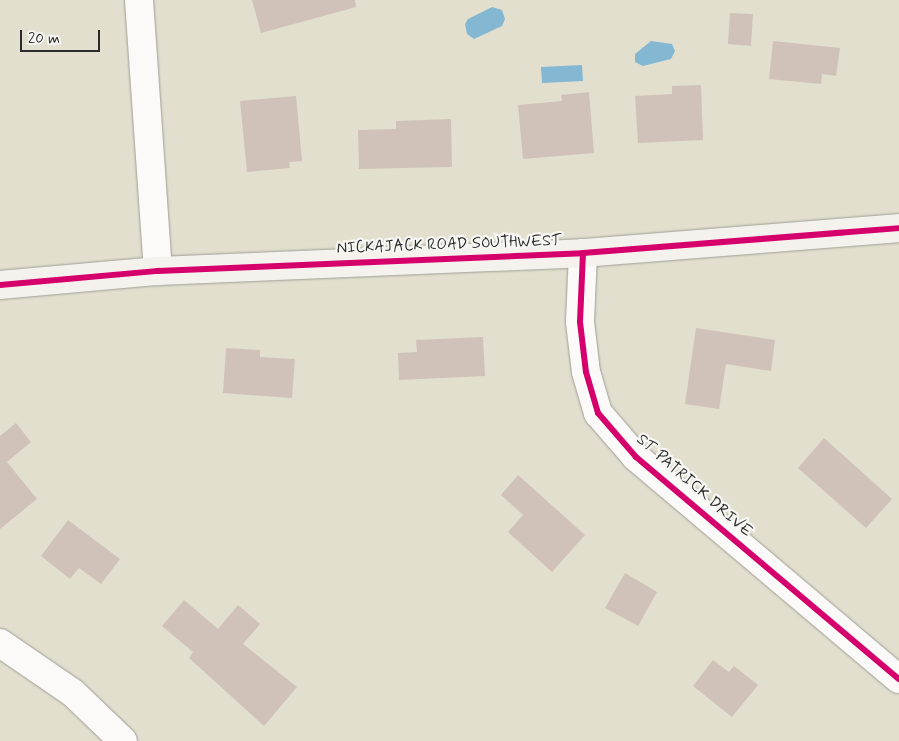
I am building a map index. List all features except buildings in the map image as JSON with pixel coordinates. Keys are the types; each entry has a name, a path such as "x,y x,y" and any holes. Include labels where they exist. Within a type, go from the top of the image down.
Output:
{"street":[{"path":"138,0 158,271"},
{"name":"NICKAJACK ROAD SOUTHWEST","path":"0,285 158,271 582,254 899,228"},
{"name":"ST PATRICK DRIVE","path":"582,254 580,322 586,372 598,413 636,457 899,679"},
{"path":"0,643 73,693 123,741"}],"water":[{"path":"492,7 502,10 505,19 502,26 474,39 467,34 465,24 468,19"},
{"path":"651,41 672,44 675,51 671,59 643,66 635,62 635,54"},
{"path":"582,65 583,81 542,83 541,67"}],"cycle path":[{"path":"0,285 158,271 583,253 899,228"},
{"path":"583,253 580,322 586,372 598,413 636,457 899,679"}]}
